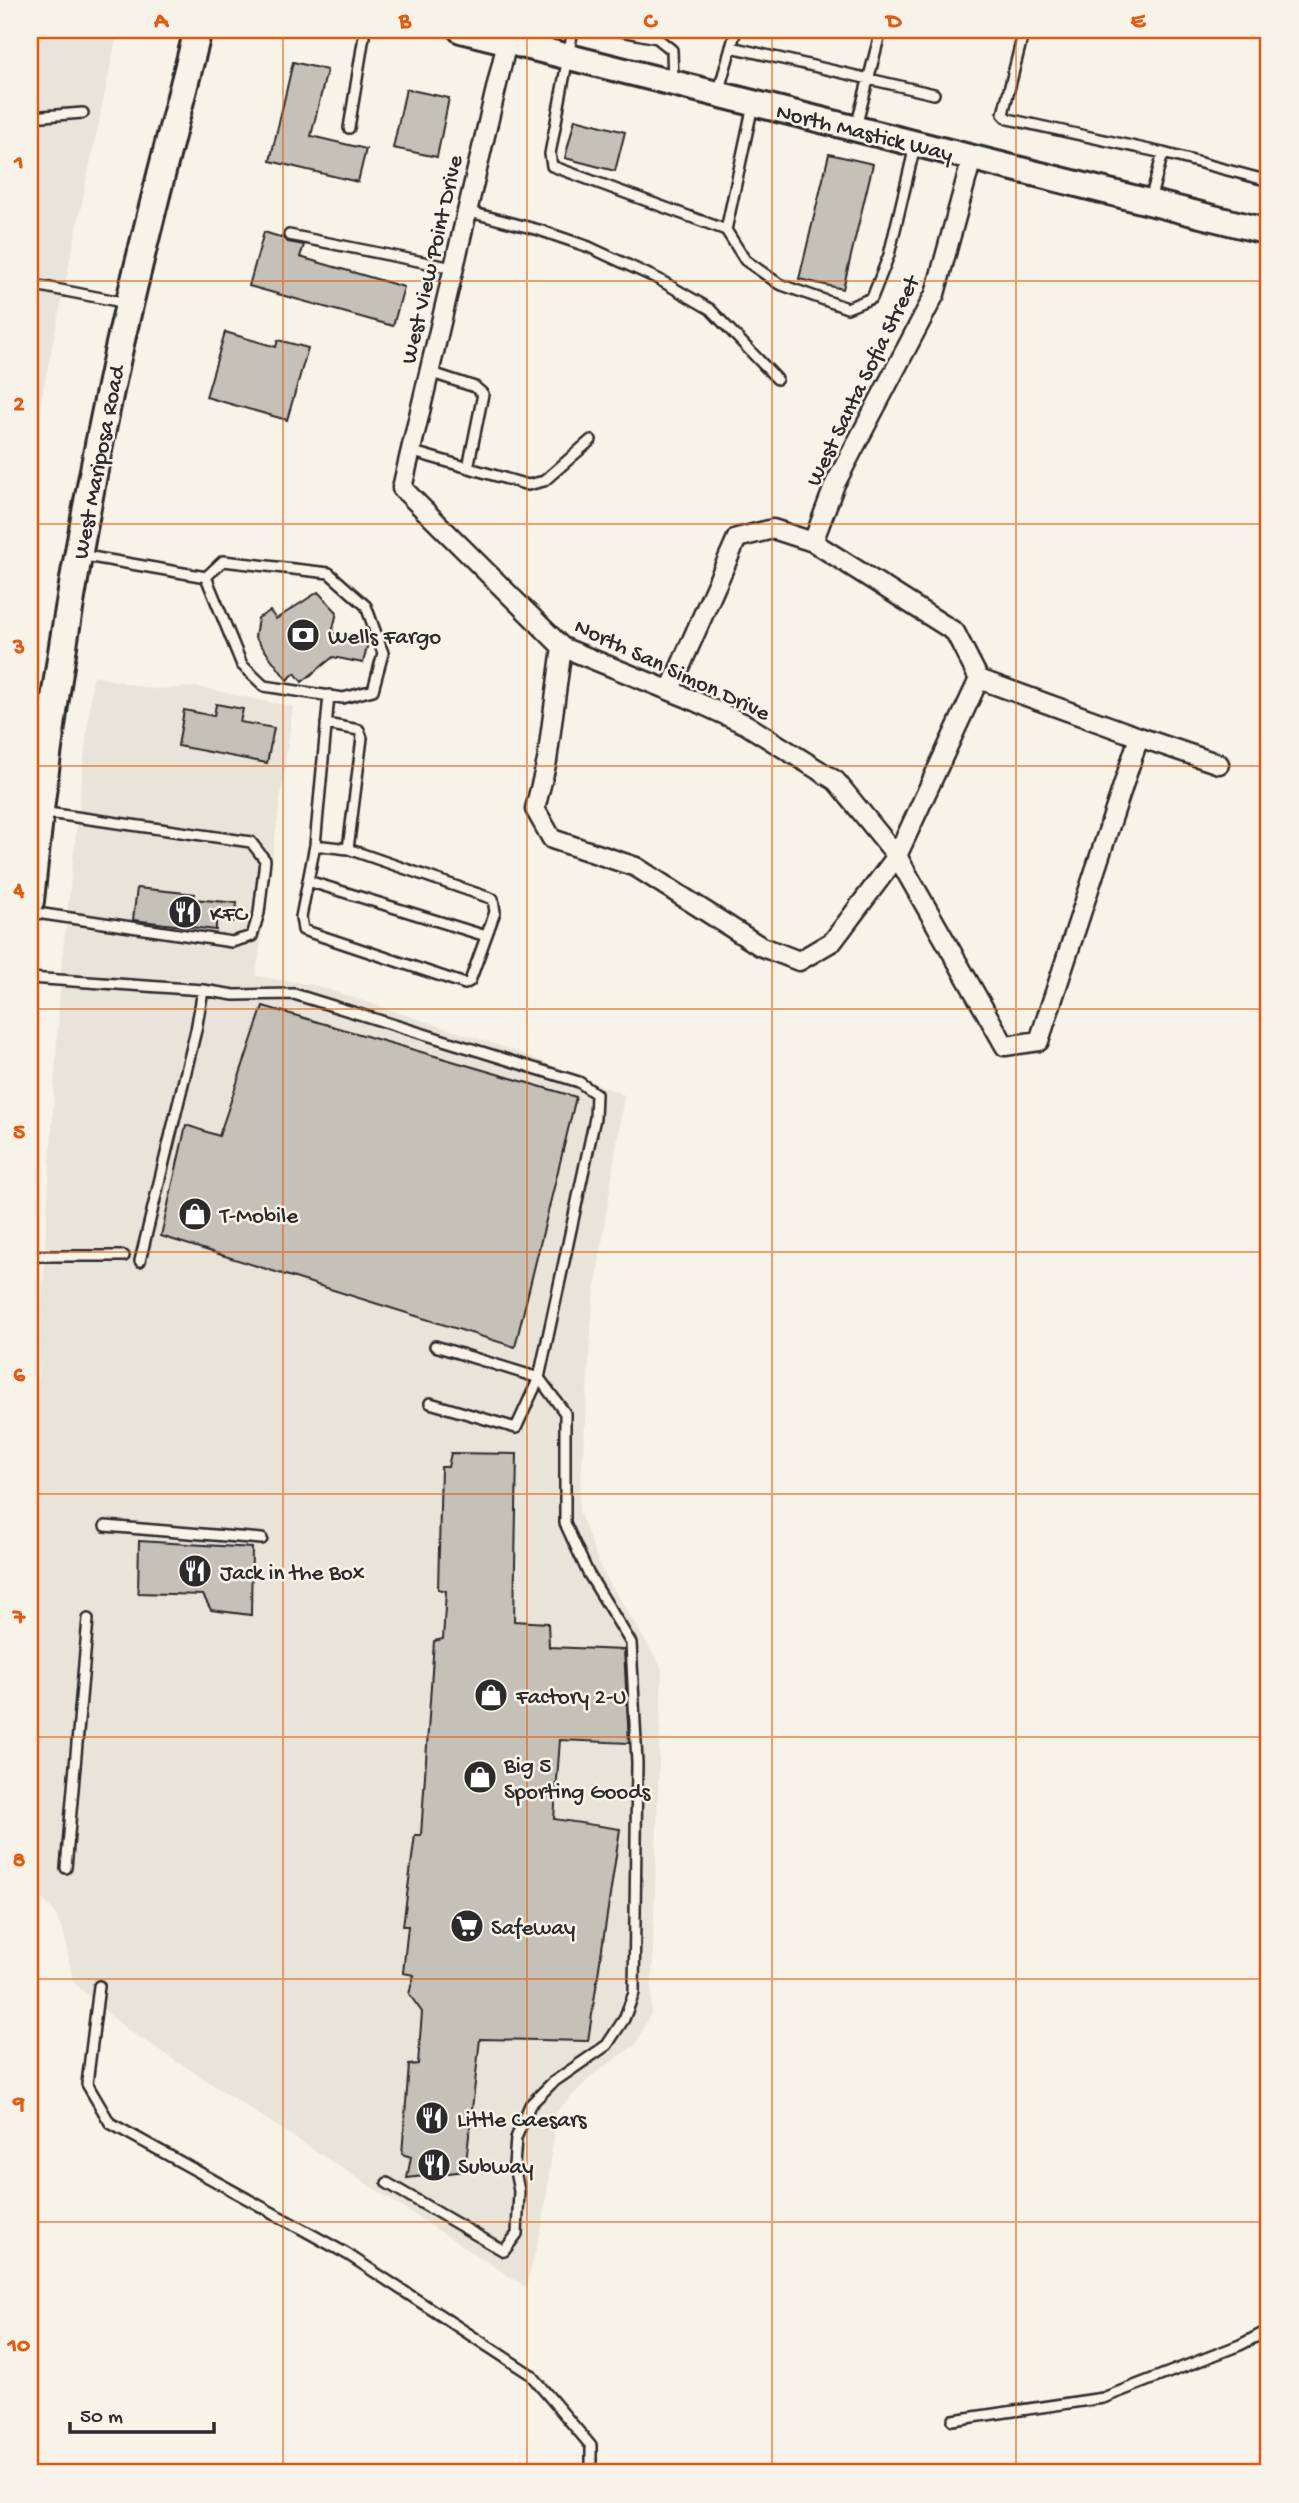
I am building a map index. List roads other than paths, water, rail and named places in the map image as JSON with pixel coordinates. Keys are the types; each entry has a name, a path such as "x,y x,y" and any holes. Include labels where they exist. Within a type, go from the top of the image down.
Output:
{"main road":[{"name":"West Mariposa Road","path":"30,901 38,812 78,555 130,304 198,30"}],"street":[{"name":"North Mastick Way","path":"461,30 1149,202 1268,225"},
{"name":"West View Point Drive","path":"402,488 507,42"},
{"name":"West Santa Sofia Street","path":"813,542 835,484 934,294 972,158"},
{"name":"North San Simon Drive","path":"402,488 562,647 670,690 745,724 836,781 897,856 1005,1046 1039,1041 1139,737"},
{"path":"670,690 737,538 773,528 813,542 955,632 979,679 1219,764"},
{"path":"562,647 547,761 535,809 552,839 636,867 760,946 799,961 832,941 897,856 979,679"}],"lane":[{"path":"349,128 365,30"},
{"path":"573,30 550,154 552,166 726,230 745,260 779,284 847,308 872,298 890,256 916,144"},
{"path":"616,30 657,38 672,50 674,84"},
{"path":"718,95 736,30"},
{"path":"855,129 881,30"},
{"path":"1024,30 1003,114 1008,119 1163,153 1269,181"},
{"path":"732,47 934,94"},
{"path":"726,230 754,104"},
{"path":"30,117 83,113"},
{"path":"1149,202 1163,153"},
{"path":"466,211 589,247 658,279 710,309 776,379"},
{"path":"289,235 453,268"},
{"path":"40,286 130,304"},
{"path":"429,372 475,387 483,394 468,468"},
{"path":"410,451 528,485 544,481 591,440"},
{"path":"78,555 206,577"},
{"path":"223,561 329,573 366,606 383,653 373,690 343,698 264,686 242,665 206,577 223,561"},
{"path":"315,845 348,849 494,899 495,912 470,981 465,984 303,930 301,917 315,845 329,695"},
{"path":"327,724 359,730 362,738 348,849"},
{"path":"30,912 232,942 252,936 259,913 265,860 251,842 38,812"},
{"path":"308,881 486,936"},
{"path":"30,978 203,990 234,995 294,994 579,1082 596,1094 595,1118 539,1378 516,1427 430,1403"},
{"path":"140,1261 196,1030 203,990"},
{"path":"30,1256 124,1256"},
{"path":"387,2183 503,2251 517,2234 519,2191 514,2166 516,2138 530,2105 551,2084 607,2045 624,2019 634,1993 638,1763 631,1643 588,1573 565,1524 565,1413 539,1378 435,1346"},
{"path":"105,1526 262,1539"},
{"path":"66,1867 88,1619"},
{"path":"99,1986 86,2084 110,2123 347,2254 530,2374 591,2446 591,2473"},
{"path":"953,2420 1102,2398 1240,2345 1269,2330"}],"place":[{"name":"Wells Fargo","path":"303,635"},
{"name":"KFC","path":"185,912"},
{"name":"T-Mobile","path":"195,1214"},
{"name":"Jack in the Box","path":"195,1571"},
{"name":"Factory 2-U","path":"491,1695"},
{"name":"Big 5 Sporting Goods","path":"480,1777"},
{"name":"Safeway","path":"467,1926"},
{"name":"Little Caesars","path":"432,2118"},
{"name":"Subway","path":"434,2165"}]}
